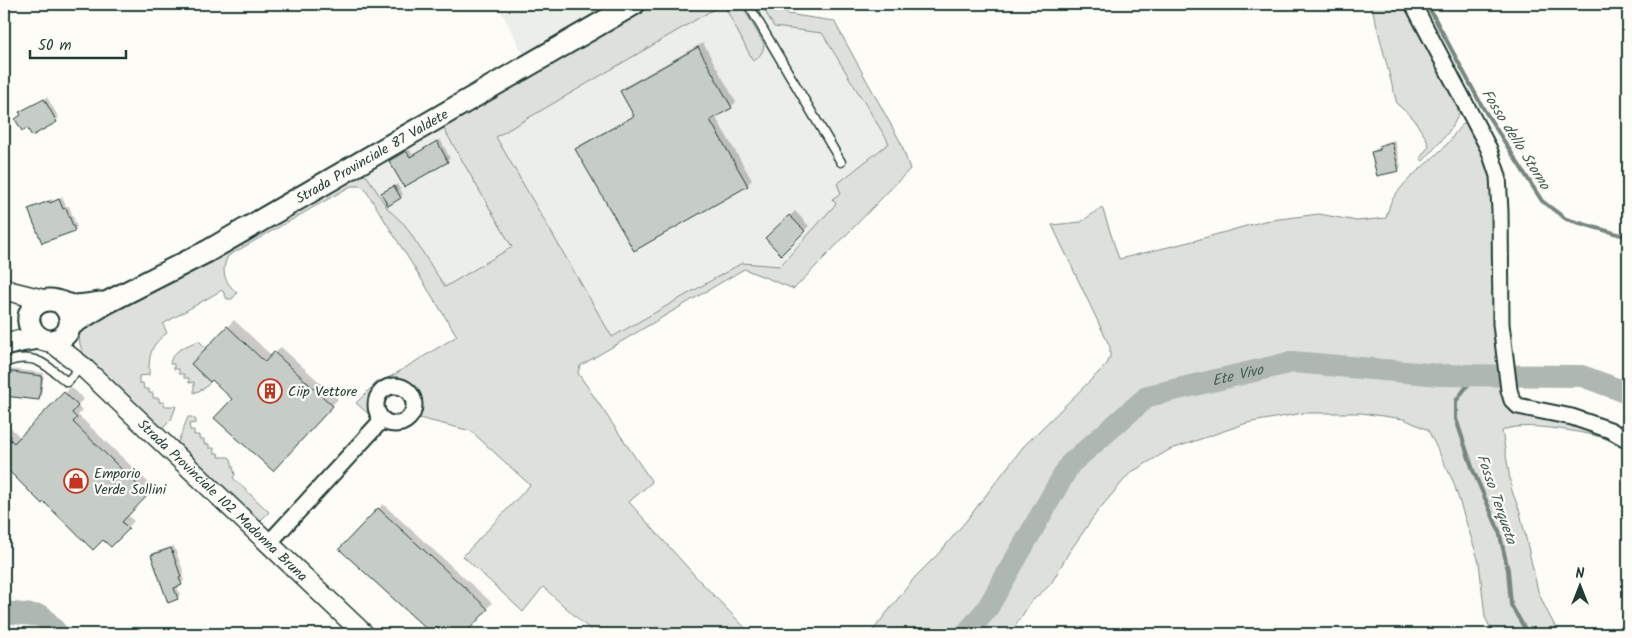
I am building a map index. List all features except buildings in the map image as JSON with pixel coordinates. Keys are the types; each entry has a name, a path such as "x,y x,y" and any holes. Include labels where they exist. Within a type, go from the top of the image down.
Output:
{"main road":[{"name":"Strada Provinciale 87 Valdete","path":"70,326 106,302 208,251 634,4"},
{"name":"Strada Provinciale 87 Valdete","path":"54,302 75,306 106,302"},
{"path":"4,344 16,334 37,330 62,337 70,326 70,313 54,302 34,306 37,330"}],"street":[{"path":"1413,4 1490,150 1498,176 1501,324 1509,390 1512,400 1518,406 1572,417 1610,430 1628,440"},
{"name":"Strada Provinciale 102 Madonna Bruna","path":"7,289 54,302"},
{"name":"Strada Provinciale 102 Madonna Bruna","path":"7,289 37,330 82,366 364,634"},
{"name":"Strada Provinciale 102 Madonna Bruna","path":"70,326 75,351 82,366"},
{"path":"268,544 382,420"}],"lane":[{"path":"748,4 841,162"},
{"path":"4,363 23,358 37,360 45,364 67,382 82,366"}],"shaded area":[{"path":"497,4 761,4 774,27 821,33 889,143 837,183 841,193 836,204 779,266 742,263 575,358 513,248 445,287 405,225 388,209 367,176 349,163 526,59"},
{"path":"647,4 741,4 764,44 762,52 753,61 725,7 721,5 496,137 612,337 742,263 780,266 836,204 832,199 841,193 837,184 889,143 822,33 774,27 761,4 784,4 787,14 834,21 901,143 910,169 794,289 744,269 580,366 578,373 652,482 629,502 697,578 751,634 595,634 543,587 523,612 463,556 530,485 471,431 419,418 421,404 419,395 414,386 406,381 388,382 379,387 373,394 371,403 374,415 372,417 356,403 377,382 390,377 457,336 365,189 361,186 351,186 228,256 224,272 229,285 237,293 232,299 227,299 222,290 163,324 167,333 154,346 149,362 149,375 139,376 139,383 143,383 144,389 149,389 149,393 153,393 153,398 159,398 159,402 164,402 164,406 176,406 171,420 159,432 85,356 80,342 80,334 83,327 358,174 367,176 388,209 405,225 445,287 512,247 441,124"},
{"path":"1371,4 1409,4 1461,108 1450,130 1423,161 1420,158 1429,146 1413,118 1397,104"},
{"path":"1466,122 1493,169 1497,276 1517,413 1574,425 1628,445 1628,451 1604,438 1552,428 1522,427 1502,431 1512,491 1520,512 1538,591 1559,634 1493,634 1485,617 1479,562 1453,481 1428,430 1404,419 1361,413 1303,413 1247,423 1169,450 1130,473 1097,512 1068,554 1051,584 1031,602 1010,634 870,634 915,577 940,552 966,521 1023,447 1107,364 1110,357 1110,347 1052,225 1081,222 1102,207 1119,259 1264,221 1319,214 1357,221 1386,218 1391,202 1398,192 1411,177 1449,142"},
{"path":"199,341 206,348 191,364 210,382 205,388 194,393 194,382 189,383 189,378 184,378 184,374 179,374 179,369 174,369 174,364 170,364 176,352"},
{"path":"188,417 196,420 196,423 189,424 190,430 194,430 194,435 199,435 199,439 204,439 204,444 209,444 209,448 214,448 214,453 218,453 219,457 229,457 231,459 235,475 233,478 269,512 256,525 176,447"}],"waterway":[{"name":"Fosso dello Storno","path":"1427,4 1483,108 1542,201 1566,219 1628,237"},
{"name":"Ete Vivo","path":"966,634 987,609 1070,464 1148,396 1293,362 1440,375 1582,376 1628,393"},
{"name":"Fosso Terqueta","path":"1475,375 1456,401 1456,419 1473,470 1499,531 1508,570 1511,605 1528,634"},
{"name":"Ete Vivo","path":"4,612 42,616 58,634"}],"place":[{"name":"Ciip Vettore","path":"270,391"},
{"name":"Emporio Verde Sollini","path":"76,481"}]}
